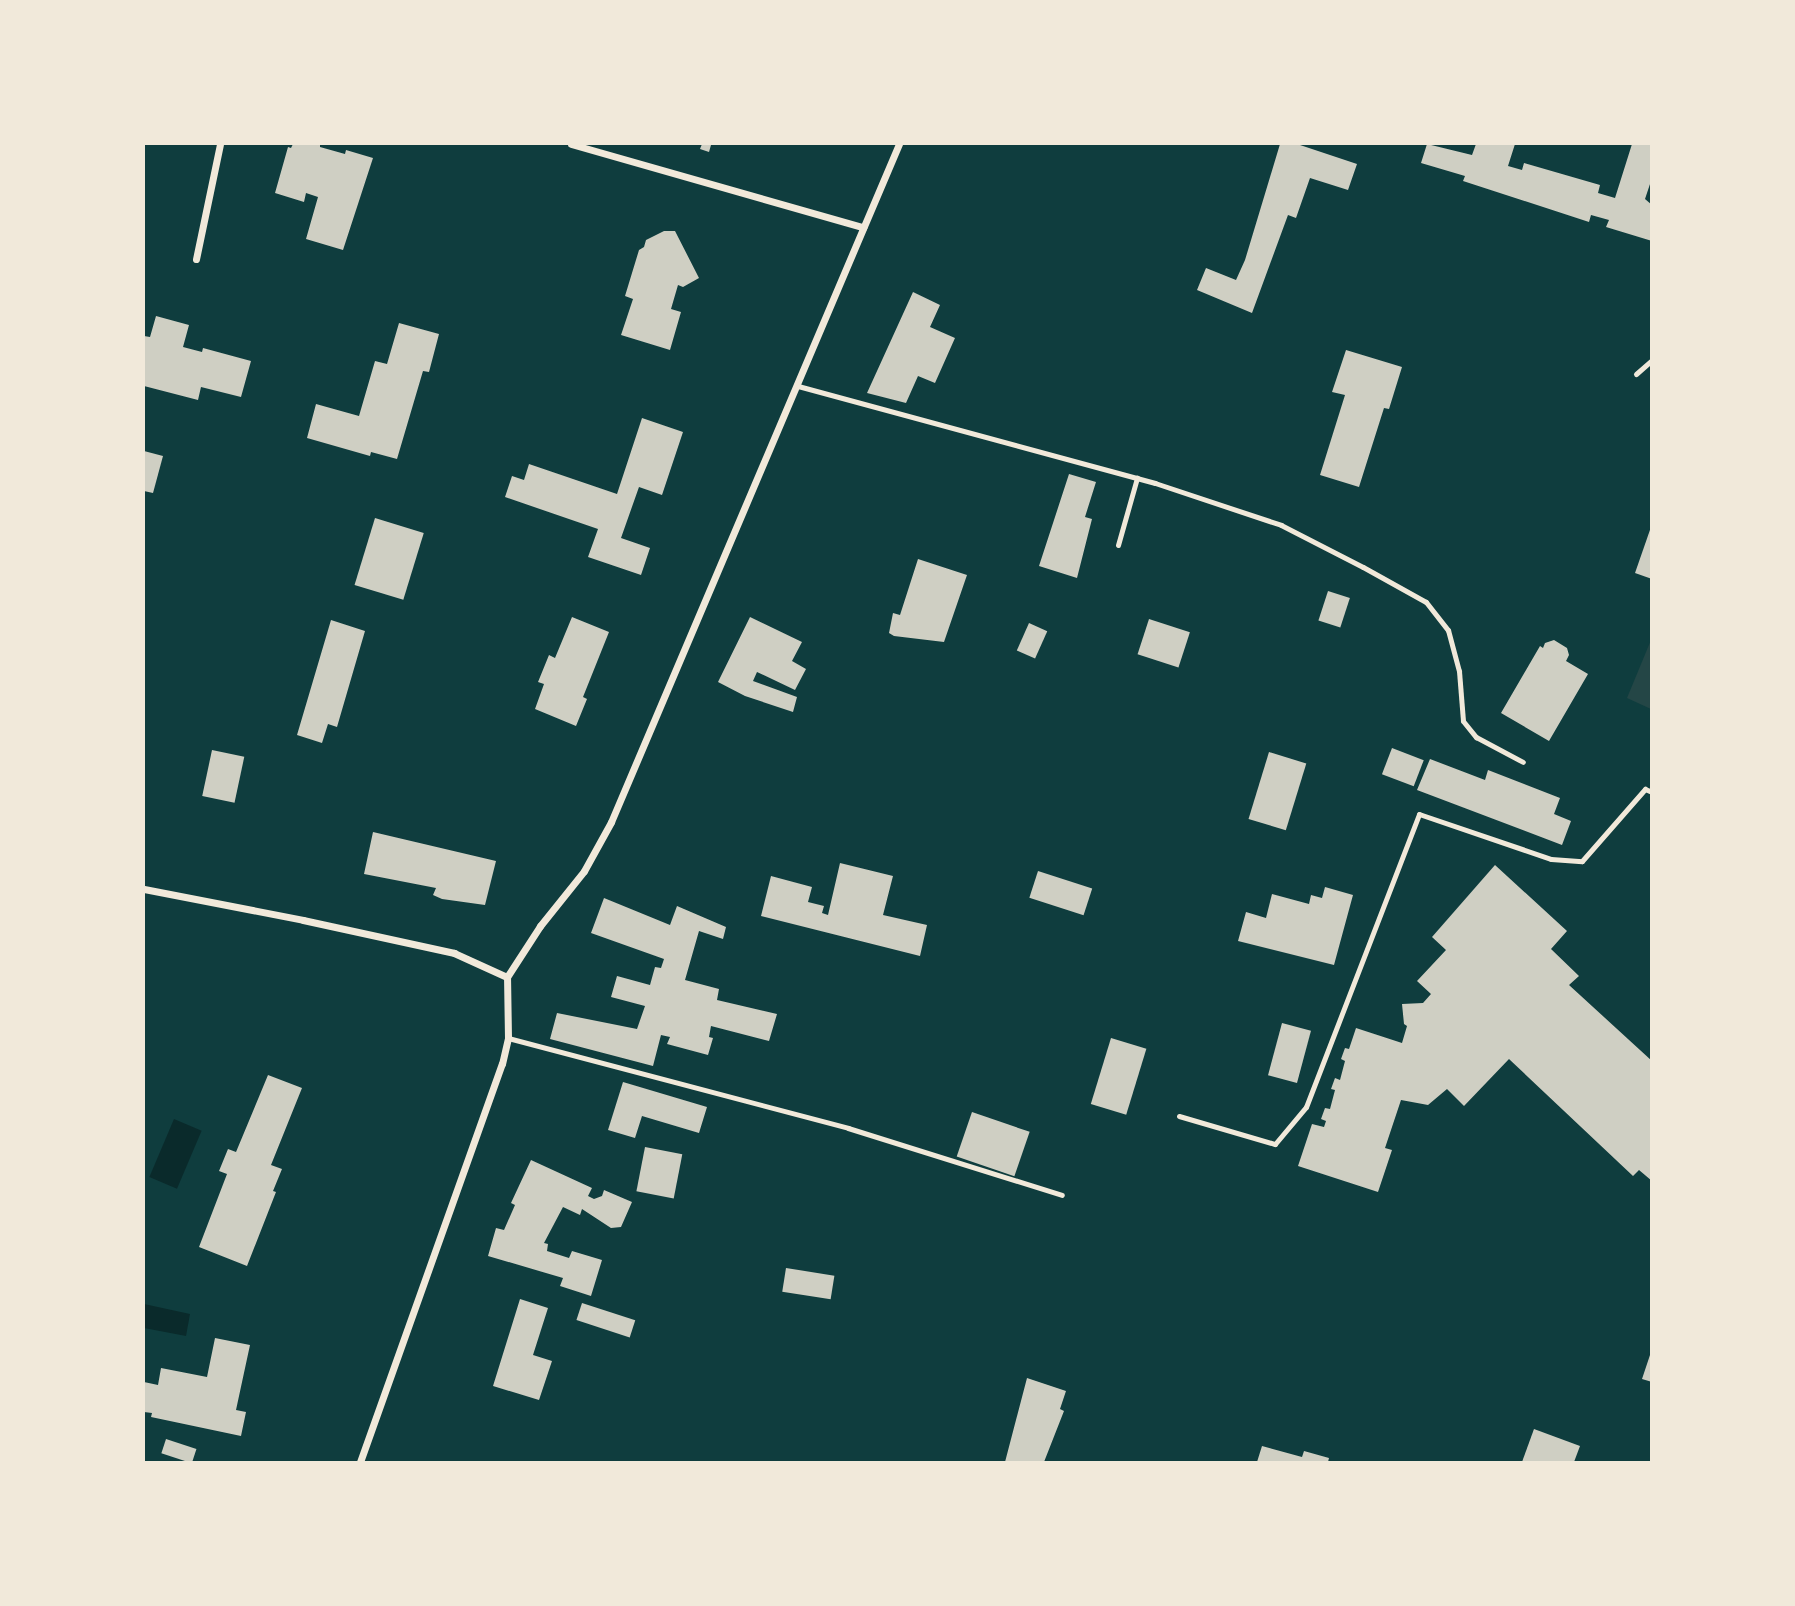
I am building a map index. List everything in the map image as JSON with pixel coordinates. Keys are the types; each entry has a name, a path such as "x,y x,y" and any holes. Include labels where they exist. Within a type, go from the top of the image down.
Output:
{"street":[{"path":"197,259 220,144"},
{"path":"571,144 863,227"},
{"path":"360,1462 502,1064 508,1038 507,977 540,926 584,871 611,822 899,144"},
{"path":"144,889 454,953 507,977"}],"lane":[{"path":"1636,374 1651,360"},
{"path":"798,386 1137,478 1281,525 1426,602 1448,630 1459,671 1463,720 1476,737 1523,762"},
{"path":"1118,545 1137,478"},
{"path":"1179,1116 1275,1144 1306,1107 1419,814 1551,859 1582,861 1645,789 1651,792"},
{"path":"508,1038 848,1128 1062,1195"}],"shaded area":[{"path":"1651,640 1651,709 1627,698"},
{"path":"174,1119 202,1131 177,1189 149,1177"},
{"path":"144,1304 190,1314 186,1336 144,1328"}],"building":[{"path":"293,144 320,144 320,147 345,154 346,150 373,158 343,250 306,239 318,197 306,193 304,202 275,193 288,147 291,148"},
{"path":"702,144 711,145 709,152 700,149"},
{"path":"1280,144 1297,144 1357,164 1348,190 1310,178 1296,218 1288,215 1252,313 1197,290 1206,268 1236,280 1245,260"},
{"path":"1427,144 1472,155 1476,144 1515,144 1508,166 1522,170 1524,163 1600,185 1598,193 1615,198 1632,144 1652,144 1652,178 1645,199 1652,205 1652,241 1606,227 1609,220 1591,215 1589,222 1463,181 1465,176 1421,163"},
{"path":"664,231 675,231 699,278 683,287 678,285 671,309 681,312 670,350 621,335 633,299 625,296 639,250 644,247 646,240"},
{"path":"913,292 940,305 930,327 955,338 935,383 918,376 906,403 867,393"},
{"path":"156,316 189,325 183,347 202,352 203,348 251,361 241,397 201,387 198,400 144,386 144,336 150,337"},
{"path":"399,323 439,334 429,372 423,371 397,459 371,452 370,456 307,438 316,404 359,416 375,361 387,364"},
{"path":"1346,350 1402,367 1389,409 1384,408 1359,487 1320,475 1345,395 1332,392"},
{"path":"642,418 683,432 662,495 639,487 621,538 650,548 641,575 588,557 598,529 505,497 512,476 524,480 529,464 617,494"},
{"path":"144,451 163,456 153,493 144,491"},
{"path":"1069,474 1096,482 1085,517 1092,519 1077,578 1039,566"},
{"path":"375,518 424,533 403,600 355,585"},
{"path":"1652,528 1652,579 1635,573"},
{"path":"918,559 967,575 944,642 894,636 889,633 893,613 900,615"},
{"path":"1328,591 1350,598 1340,628 1318,620"},
{"path":"572,617 609,632 583,697 587,699 576,726 535,709 544,684 538,682 549,655 555,658"},
{"path":"750,617 802,642 792,661 806,669 795,690 757,672 753,681 797,697 793,712 745,696 718,682"},
{"path":"1149,619 1190,632 1178,667 1138,654"},
{"path":"331,620 365,631 337,727 328,724 322,743 297,735"},
{"path":"1029,623 1047,631 1035,659 1017,650"},
{"path":"1554,640 1567,648 1569,655 1566,661 1588,674 1549,741 1501,713 1540,646 1543,648 1545,643"},
{"path":"1392,748 1424,760 1414,786 1382,774"},
{"path":"212,750 244,757 235,803 202,796"},
{"path":"1269,752 1306,763 1286,830 1249,819"},
{"path":"1430,759 1485,780 1488,770 1560,798 1554,814 1571,821 1562,845 1417,790"},
{"path":"373,832 496,861 485,905 442,899 433,895 436,888 364,874"},
{"path":"840,863 893,876 883,915 927,925 920,956 761,916 771,876 812,887 808,902 824,906 822,913 828,915"},
{"path":"1495,865 1567,931 1551,949 1579,976 1569,985 1652,1061 1652,1181 1639,1170 1633,1176 1509,1059 1464,1106 1447,1089 1428,1105 1401,1100 1385,1148 1392,1150 1378,1192 1298,1166 1312,1124 1324,1127 1326,1121 1321,1119 1325,1108 1330,1109 1335,1090 1331,1089 1335,1078 1340,1080 1345,1061 1341,1059 1345,1048 1349,1049 1356,1028 1402,1043 1407,1026 1404,1024 1402,1004 1423,1003 1431,994 1417,981 1446,950 1432,937"},
{"path":"1038,871 1092,889 1084,915 1029,898"},
{"path":"1325,887 1353,895 1334,965 1238,941 1246,912 1266,918 1272,894 1309,904 1311,895 1322,898"},
{"path":"604,898 670,925 677,906 726,927 723,939 699,931 685,980 719,989 717,1000 777,1014 769,1041 711,1026 709,1037 713,1038 708,1055 667,1044 670,1037 661,1035 653,1066 550,1039 557,1013 637,1029 645,1006 611,997 617,976 650,985 655,967 661,968 664,959 591,933"},
{"path":"1282,1023 1311,1031 1297,1083 1268,1075"},
{"path":"1111,1038 1146,1049 1126,1115 1091,1104"},
{"path":"268,1075 302,1088 271,1165 282,1169 273,1191 276,1192 247,1266 199,1247 227,1174 219,1171 228,1149 236,1152"},
{"path":"623,1082 707,1107 699,1133 642,1116 635,1138 608,1130"},
{"path":"972,1112 1030,1132 1014,1176 957,1156"},
{"path":"645,1147 682,1154 674,1198 636,1191"},
{"path":"531,1160 592,1188 588,1196 594,1199 602,1196 604,1190 632,1202 621,1227 611,1228 582,1209 580,1215 563,1207 544,1243 548,1244 547,1251 569,1258 572,1251 602,1260 591,1296 560,1286 563,1278 488,1256 496,1228 504,1230 515,1205 511,1203"},
{"path":"786,1268 834,1276 831,1299 782,1292"},
{"path":"520,1299 548,1308 533,1355 552,1361 539,1400 493,1386"},
{"path":"582,1303 635,1320 630,1337 576,1320"},
{"path":"215,1338 250,1345 236,1410 246,1412 241,1436 151,1417 152,1413 144,1412 144,1382 158,1385 161,1368 207,1377"},
{"path":"1652,1352 1652,1382 1642,1379"},
{"path":"1027,1378 1066,1391 1060,1409 1064,1411 1044,1462 1005,1462"},
{"path":"1534,1429 1580,1446 1574,1462 1522,1462"},
{"path":"166,1439 196,1449 192,1462 161,1453"},
{"path":"1262,1446 1302,1457 1304,1451 1329,1458 1328,1462 1257,1462"}]}
